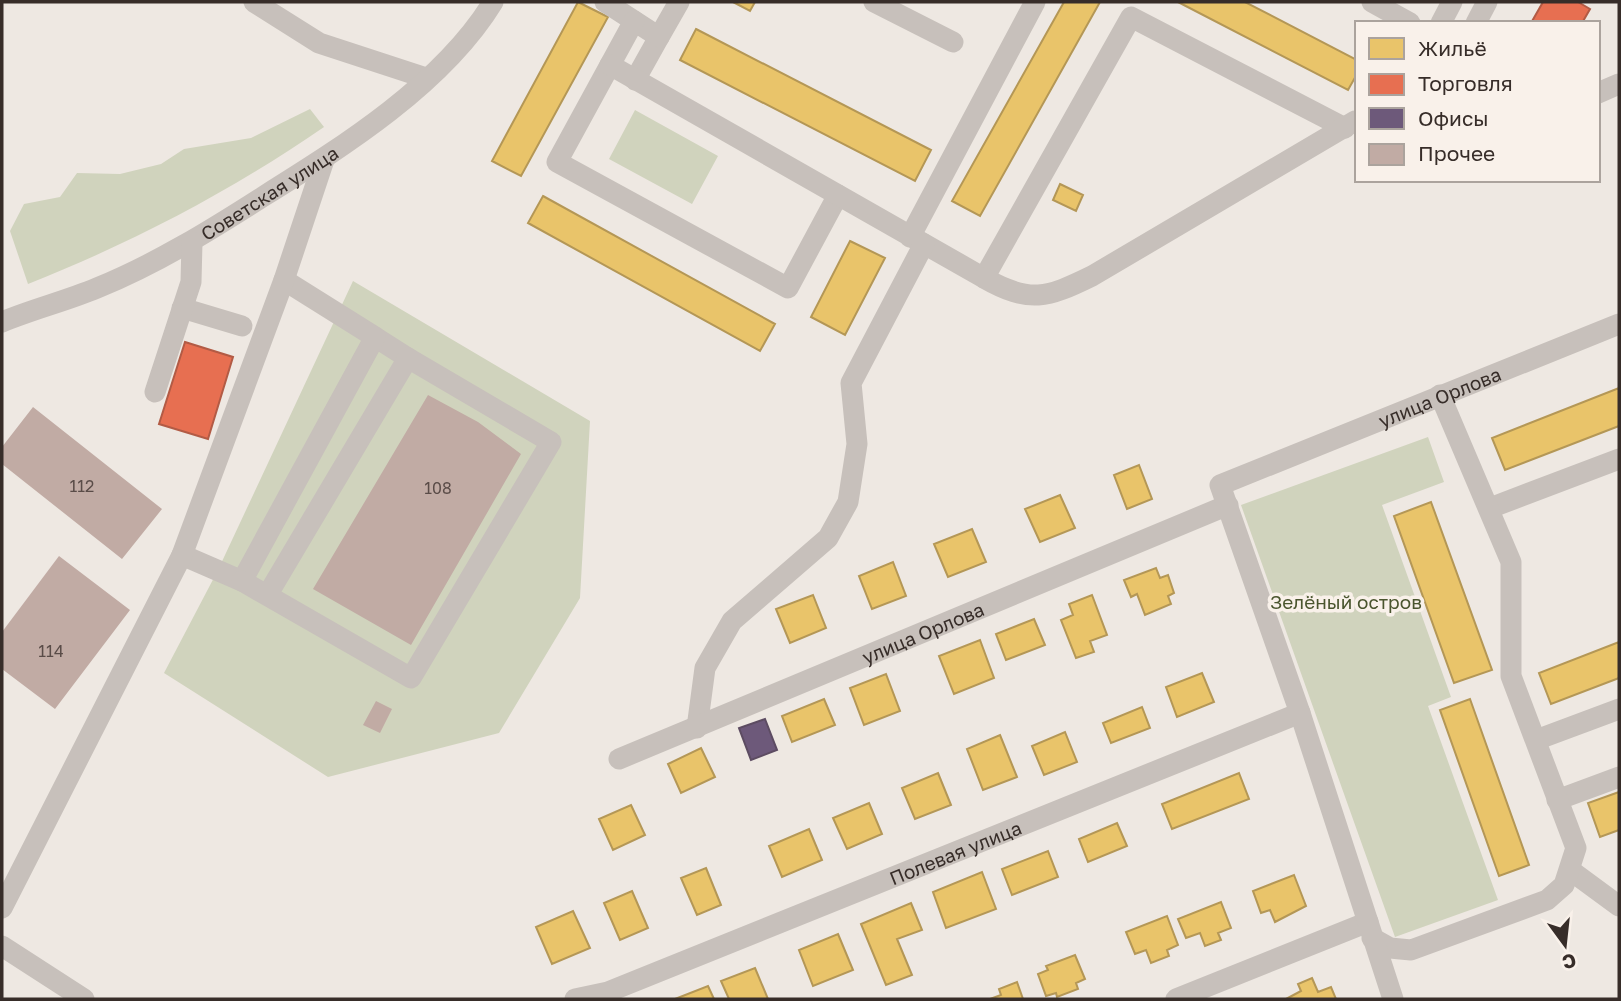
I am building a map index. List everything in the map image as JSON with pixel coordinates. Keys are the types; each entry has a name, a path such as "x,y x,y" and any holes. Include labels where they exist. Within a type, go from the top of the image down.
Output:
{"street":[{"path":"254,2 319,43 426,78"},
{"name":"Советская улица","path":"2,322 98,288 192,242 324,160 365,130 459,48 493,2"},
{"path":"605,2 659,37"},
{"path":"635,79 679,2"},
{"path":"874,2 953,42"},
{"path":"697,728 705,668 732,621 828,538 848,502 857,444 851,383 917,241 1035,2"},
{"path":"1372,2 1406,21"},
{"path":"1442,21 1452,2"},
{"path":"1476,21 1487,2"},
{"path":"984,278 1131,17 1351,124"},
{"path":"634,21 557,162 788,288 838,195"},
{"path":"610,65 1002,288 1026,295 1053,295 1092,276 1351,124"},
{"path":"1600,92 1619,84"},
{"path":"2,908 182,555 284,280 324,160"},
{"path":"155,392 191,282 192,242"},
{"path":"182,555 268,594 411,678 551,442 408,358 284,280"},
{"path":"182,308 242,326"},
{"name":"улица Орлова","path":"620,759 697,728 1224,495 1440,395 1619,324"},
{"path":"242,581 375,337"},
{"path":"268,594 408,358"},
{"path":"1370,930 1390,948 1411,950 1547,900 1564,885 1576,848 1511,676 1511,562 1440,395"},
{"path":"1490,508 1619,459"},
{"path":"1224,495 1300,713 1393,999"},
{"path":"1536,740 1619,709"},
{"name":"Полевая улица","path":"575,999 608,992 1300,713"},
{"path":"1557,800 1619,777"},
{"path":"1570,870 1619,906"},
{"path":"1176,999 1370,930"},
{"path":"1370,930 1384,999"},
{"path":"2,946 84,999"}],"green space":[{"path":"310,109 324,127 253,173 144,233 28,284 10,231 24,204 60,197 77,173 120,174 161,164 184,149 251,138"},
{"path":"635,110 718,156 692,204 609,159"},
{"path":"353,281 590,421 580,598 499,733 328,777 164,673 218,570"},
{"name":"Зелёный остров","path":"1428,437 1444,482 1382,505 1451,697 1428,706 1498,900 1395,937 1241,505"}],"building: Жильё":[{"path":"578,2 608,17 521,176 492,161"},
{"path":"733,2 755,2 750,11"},
{"path":"1064,2 1100,2 980,216 952,201"},
{"path":"1178,2 1245,2 1355,59 1355,78 1348,90"},
{"path":"696,29 931,150 915,181 680,60"},
{"path":"1060,184 1083,195 1076,211 1053,200"},
{"path":"543,196 775,324 760,351 528,223"},
{"path":"850,241 885,258 845,335 811,317"},
{"path":"1619,388 1619,426 1505,470 1492,438"},
{"path":"1139,465 1152,499 1127,509 1114,475"},
{"path":"1060,495 1075,528 1040,542 1025,509"},
{"path":"1431,502 1492,670 1454,683 1394,516"},
{"path":"972,529 986,562 948,577 934,544"},
{"path":"893,562 906,596 872,609 859,576"},
{"path":"1156,568 1160,578 1168,575 1174,593 1168,596 1171,604 1145,615 1137,594 1131,597 1124,580"},
{"path":"813,595 826,628 790,643 776,609"},
{"path":"1092,595 1107,635 1090,641 1094,652 1076,658 1061,620 1073,615 1069,604"},
{"path":"1034,619 1045,645 1006,660 996,634"},
{"path":"980,640 994,678 954,694 939,656"},
{"path":"1619,642 1619,678 1551,704 1539,673"},
{"path":"1202,673 1214,702 1177,717 1166,687"},
{"path":"886,674 900,711 864,725 850,688"},
{"path":"824,699 835,725 792,742 782,716"},
{"path":"1470,699 1529,865 1499,876 1440,710"},
{"path":"1142,707 1150,728 1111,743 1103,723"},
{"path":"1065,732 1077,762 1044,775 1032,746"},
{"path":"1000,735 1017,777 983,790 967,749"},
{"path":"701,748 715,777 681,793 668,764"},
{"path":"938,773 951,805 915,819 902,788"},
{"path":"1239,773 1249,799 1172,829 1162,804"},
{"path":"1619,792 1619,830 1600,837 1588,803"},
{"path":"869,803 882,834 847,849 833,818"},
{"path":"631,805 645,835 613,850 599,819"},
{"path":"1117,823 1127,846 1088,862 1079,839"},
{"path":"809,829 822,860 782,877 769,846"},
{"path":"1048,851 1058,877 1012,895 1002,869"},
{"path":"706,868 721,905 697,915 681,878"},
{"path":"982,872 996,909 946,928 933,892"},
{"path":"1294,875 1306,906 1275,922 1270,910 1261,913 1253,891"},
{"path":"632,891 648,928 620,940 604,903"},
{"path":"1221,902 1231,928 1218,933 1221,940 1205,946 1200,933 1186,938 1178,919"},
{"path":"911,903 922,930 897,939 912,975 886,985 861,924"},
{"path":"573,911 590,948 552,964 536,927"},
{"path":"1167,916 1178,945 1167,950 1169,956 1151,963 1146,950 1135,954 1126,932"},
{"path":"838,934 853,970 813,986 799,950"},
{"path":"1075,955 1085,979 1076,983 1078,989 1057,997 1056,993 1046,996 1038,974 1048,970 1046,966"},
{"path":"755,968 768,999 729,999 721,981"},
{"path":"1312,978 1318,992 1331,987 1336,999 1286,999 1301,991 1298,984"},
{"path":"1017,982 1023,999 990,999 1001,995 999,989"},
{"path":"708,986 714,999 675,999"}],"building: Торговля":[{"path":"1543,2 1578,2 1590,9 1583,21 1532,21"},
{"path":"185,342 233,357 208,439 159,424"}],"building: Офисы":[{"path":"765,719 777,750 751,760 739,728"}],"building: Прочее":[{"path":"428,395 478,422 521,454 411,645 313,589"},
{"path":"33,407 162,509 122,559 2,464 2,447"},
{"path":"59,556 130,610 55,709 2,669 2,632"},
{"path":"376,701 392,709 380,733 363,725"}]}
